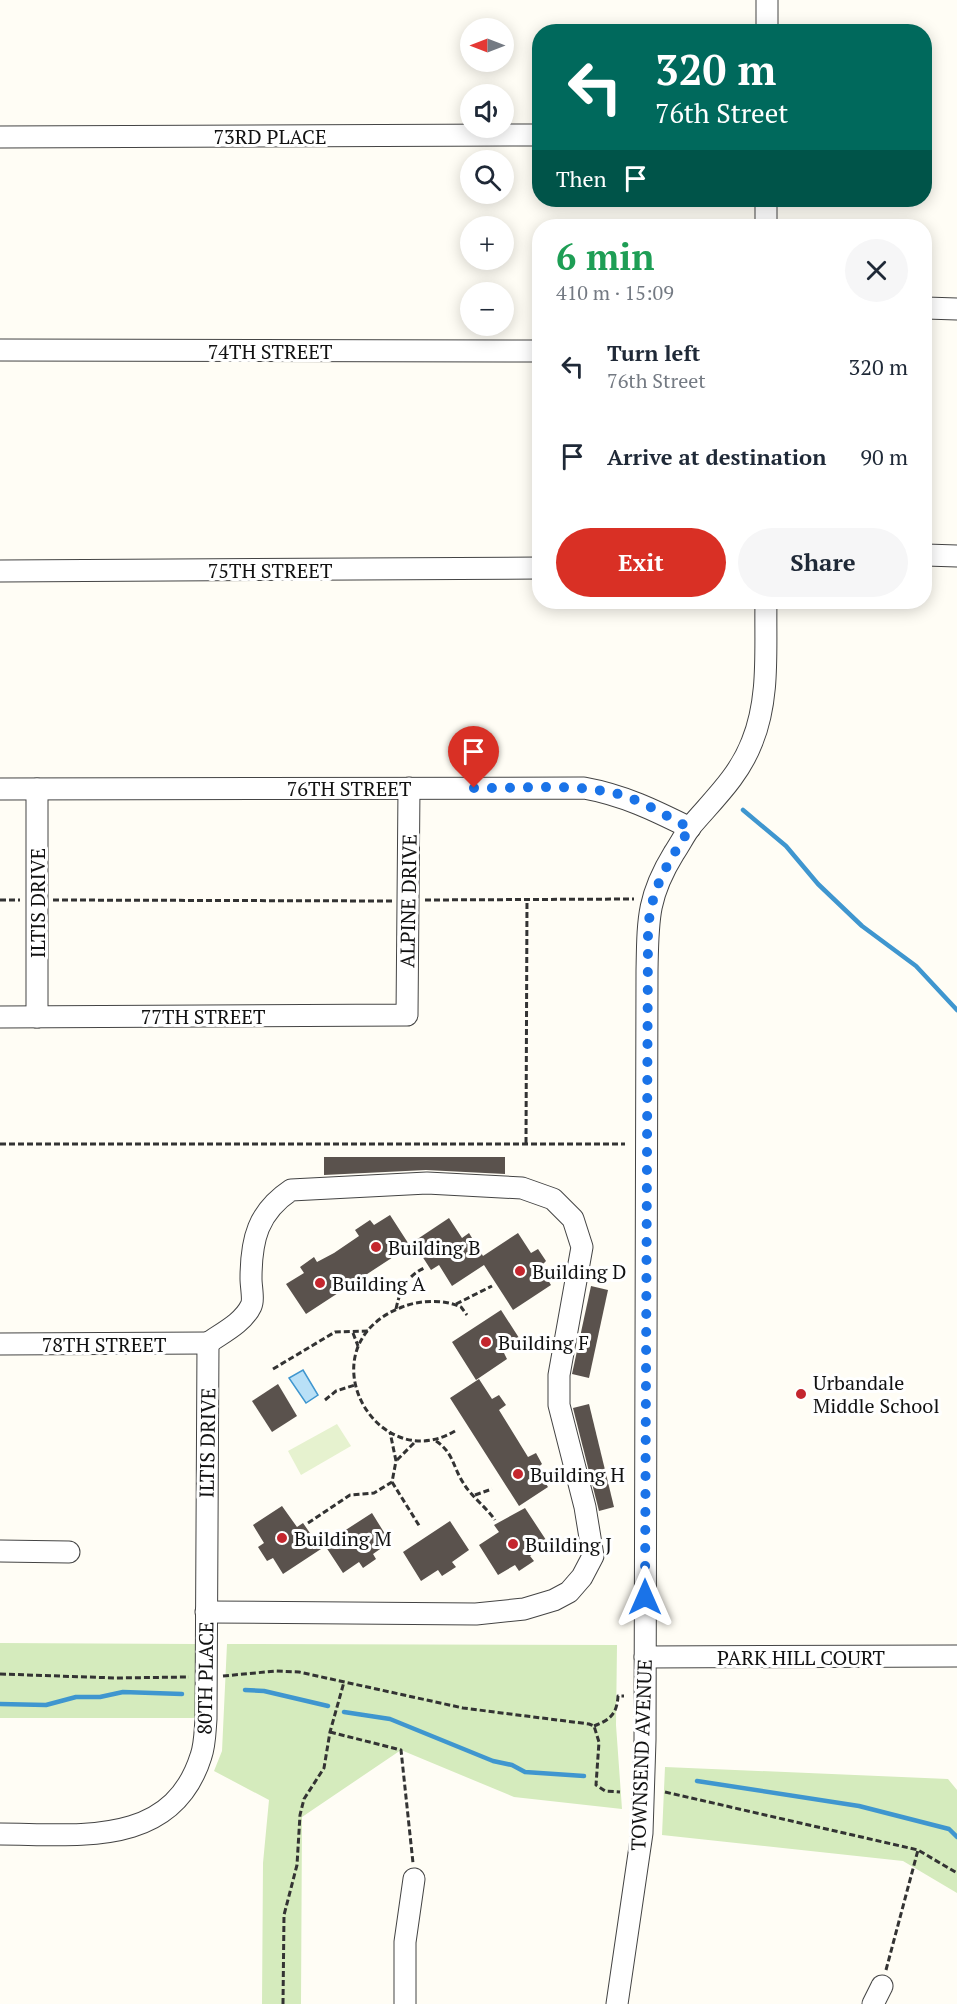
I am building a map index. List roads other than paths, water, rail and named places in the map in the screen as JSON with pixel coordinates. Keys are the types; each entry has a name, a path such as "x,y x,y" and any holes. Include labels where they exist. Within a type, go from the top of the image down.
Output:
{"street":[{"path":"767,0 767,24"},
{"name":"73RD PLACE","path":"0,137 532,135"},
{"path":"932,308 957,309"},
{"name":"74TH STREET","path":"0,350 532,351"},
{"path":"932,555 957,556"},
{"name":"75TH STREET","path":"0,571 532,568"},
{"name":"TOWNSEND AVENUE","path":"617,2004 642,1833 645,1657 647,971 651,900 657,882 690,828 723,792 738,770 759,721 765,687 766,609"},
{"name":"ALPINE DRIVE","path":"407,1015 409,788"},
{"name":"76TH STREET","path":"0,789 584,788 615,794 642,803 690,828"},
{"name":"ILTIS DRIVE","path":"37,789 37,1017"},
{"name":"77TH STREET","path":"0,1017 407,1015"},
{"path":"206,1612 476,1614 524,1609 554,1600 569,1592 582,1577 593,1556 585,1507 559,1405 559,1375 582,1247 573,1219 553,1199 522,1188 427,1183 291,1190 274,1201 255,1237 252,1305 238,1322 208,1343"},
{"name":"ILTIS DRIVE","path":"206,1544 208,1343"},
{"name":"78TH STREET","path":"0,1344 208,1343"},
{"name":"80TH PLACE","path":"0,1834 102,1834 124,1830 146,1822 165,1810 181,1794 194,1775 202,1754 206,1719 206,1544"},
{"path":"0,1551 69,1552"},
{"name":"PARK HILL COURT","path":"645,1657 957,1656"},
{"path":"405,2004 405,1942 414,1880"}],"water":[{"path":"303,1370 318,1395 306,1403 289,1378"}],"waterway":[{"path":"743,810 786,846 818,884 862,926 916,966 957,1010"},
{"path":"245,1690 264,1691 328,1706"},
{"path":"0,1704 46,1705 76,1697 100,1697 123,1692 182,1694"},
{"path":"344,1712 390,1719 525,1772 584,1776"},
{"path":"697,1781 859,1806 949,1829 957,1837"}],"place":[{"name":"Building B","path":"376,1247"},
{"name":"Building D","path":"520,1271"},
{"name":"Building A","path":"320,1283"},
{"name":"Building F","path":"486,1342"},
{"name":"Urbandale Middle School","path":"801,1394"},
{"name":"Building H","path":"518,1474"},
{"name":"Building M","path":"282,1538"},
{"name":"Building J","path":"513,1544"}]}
